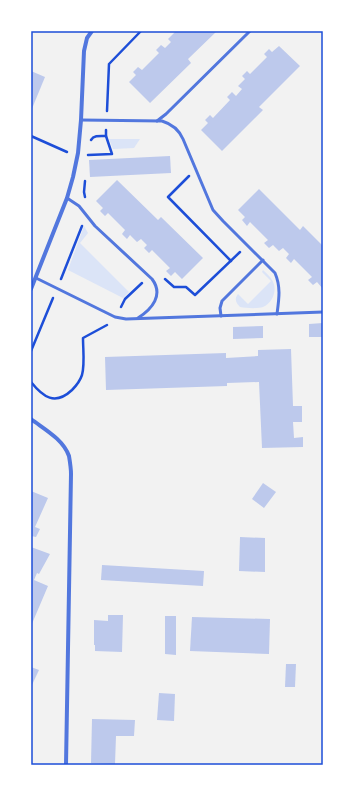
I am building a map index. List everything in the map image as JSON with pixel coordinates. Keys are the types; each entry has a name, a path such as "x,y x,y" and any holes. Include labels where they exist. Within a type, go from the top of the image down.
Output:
{"street":[{"path":"31,289 71,188 76,166 81,120 84,51 87,38 92,31"},
{"path":"31,419 54,436 65,448 71,474 66,765"}],"lane":[{"path":"157,121 166,114 250,31"},
{"path":"81,120 157,121 168,123 177,129 213,210 275,273 279,284 280,296 277,314"},
{"path":"67,198 79,206 95,226 155,284 157,288 155,301 147,312 138,318"},
{"path":"221,316 220,308 222,301 263,260"},
{"path":"36,278 115,316 126,319 323,312"}],"path":[{"path":"88,155 112,154 106,136 109,64 141,31"},
{"path":"31,136 68,152"},
{"path":"89,146 92,138 97,136 106,136"},
{"path":"87,162 89,150"},
{"path":"196,169 168,197 230,261"},
{"path":"31,351 58,288 89,206 84,196 85,178"},
{"path":"164,278 174,288 186,287 195,295 247,245"},
{"path":"31,382 42,393 51,398 66,396 81,379 83,370 83,338 112,322 125,300 148,276"}],"shaded area":[{"path":"109,139 140,139 134,148 113,149"},
{"path":"84,226 88,233 80,243 129,292 123,298 68,270"},
{"path":"263,270 270,277 275,287 272,299 267,305 261,308 240,307 236,301 238,294 248,304 271,281 262,272"}],"building":[{"path":"174,31 217,31 188,59 191,63 150,103 129,82 136,75 133,72 138,67 142,70 159,53 156,50 161,45 165,48 171,42 168,39 175,32"},
{"path":"279,46 300,66 259,107 263,110 222,151 201,130 208,123 205,120 210,115 213,118 230,100 227,97 232,92 236,96 242,89 238,86 245,79 242,76 247,71 250,74 267,57 264,54 269,49 272,52"},
{"path":"31,71 45,77 31,111"},
{"path":"170,156 171,173 90,177 89,160"},
{"path":"117,180 158,220 161,217 203,258 182,279 175,272 171,276 166,271 170,268 152,250 149,253 144,248 147,245 141,239 137,242 130,235 127,239 122,234 125,230 108,213 105,216 100,211 103,208 96,201"},
{"path":"259,189 300,230 303,226 323,246 323,289 317,282 313,285 308,280 312,277 294,259 291,263 286,258 289,254 283,248 279,251 273,245 269,248 264,243 268,240 250,222 247,226 242,220 245,217 238,210"},
{"path":"323,323 323,337 309,337 309,324"},
{"path":"263,326 263,338 233,339 233,327"},
{"path":"291,349 293,406 302,406 302,422 293,422 294,438 303,437 303,447 262,448 259,382 227,383 227,386 106,390 105,357 226,353 226,358 258,356 258,350"},
{"path":"263,483 276,492 264,508 252,499"},
{"path":"31,491 48,498 35,527 40,529 36,537 31,536"},
{"path":"240,537 265,538 265,572 239,571"},
{"path":"31,547 50,554 34,580 48,586 31,626"},
{"path":"102,565 204,571 203,586 101,580"},
{"path":"108,615 123,615 122,652 95,651 94,620 108,621"},
{"path":"165,616 176,616 176,655 165,654"},
{"path":"192,617 270,619 269,654 190,651"},
{"path":"286,664 296,664 295,687 285,687"},
{"path":"31,667 39,670 31,687"},
{"path":"159,693 175,694 174,721 157,720"},
{"path":"92,719 135,720 134,736 116,736 115,764 91,763"}]}
